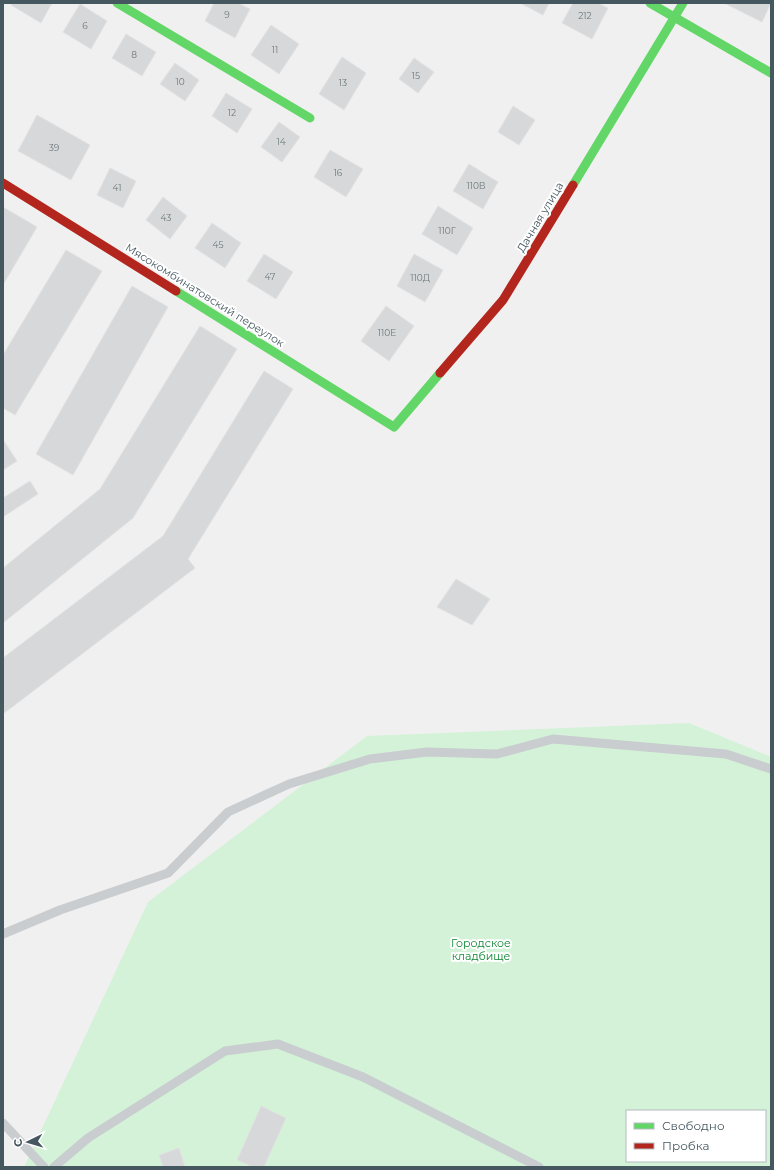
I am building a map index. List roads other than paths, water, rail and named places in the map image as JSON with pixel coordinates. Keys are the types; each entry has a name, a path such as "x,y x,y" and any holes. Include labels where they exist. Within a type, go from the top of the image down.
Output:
{"street":[{"path":"117,3 310,118"},
{"path":"650,3 771,73"},
{"name":"Дачная улица","path":"394,427 504,300 683,3"},
{"name":"Мясокомбинатовский переулок","path":"3,183 394,427"}],"lane":[{"path":"3,934 60,910 168,873 228,812 289,784 370,759 427,752 497,754 553,739 726,754 771,768"},
{"path":"54,1167 88,1138 225,1051 278,1044 363,1076 539,1167"},
{"path":"3,1123 44,1167"}],"park label":[{"name":"Городское кладбище","path":"481,949"}]}
